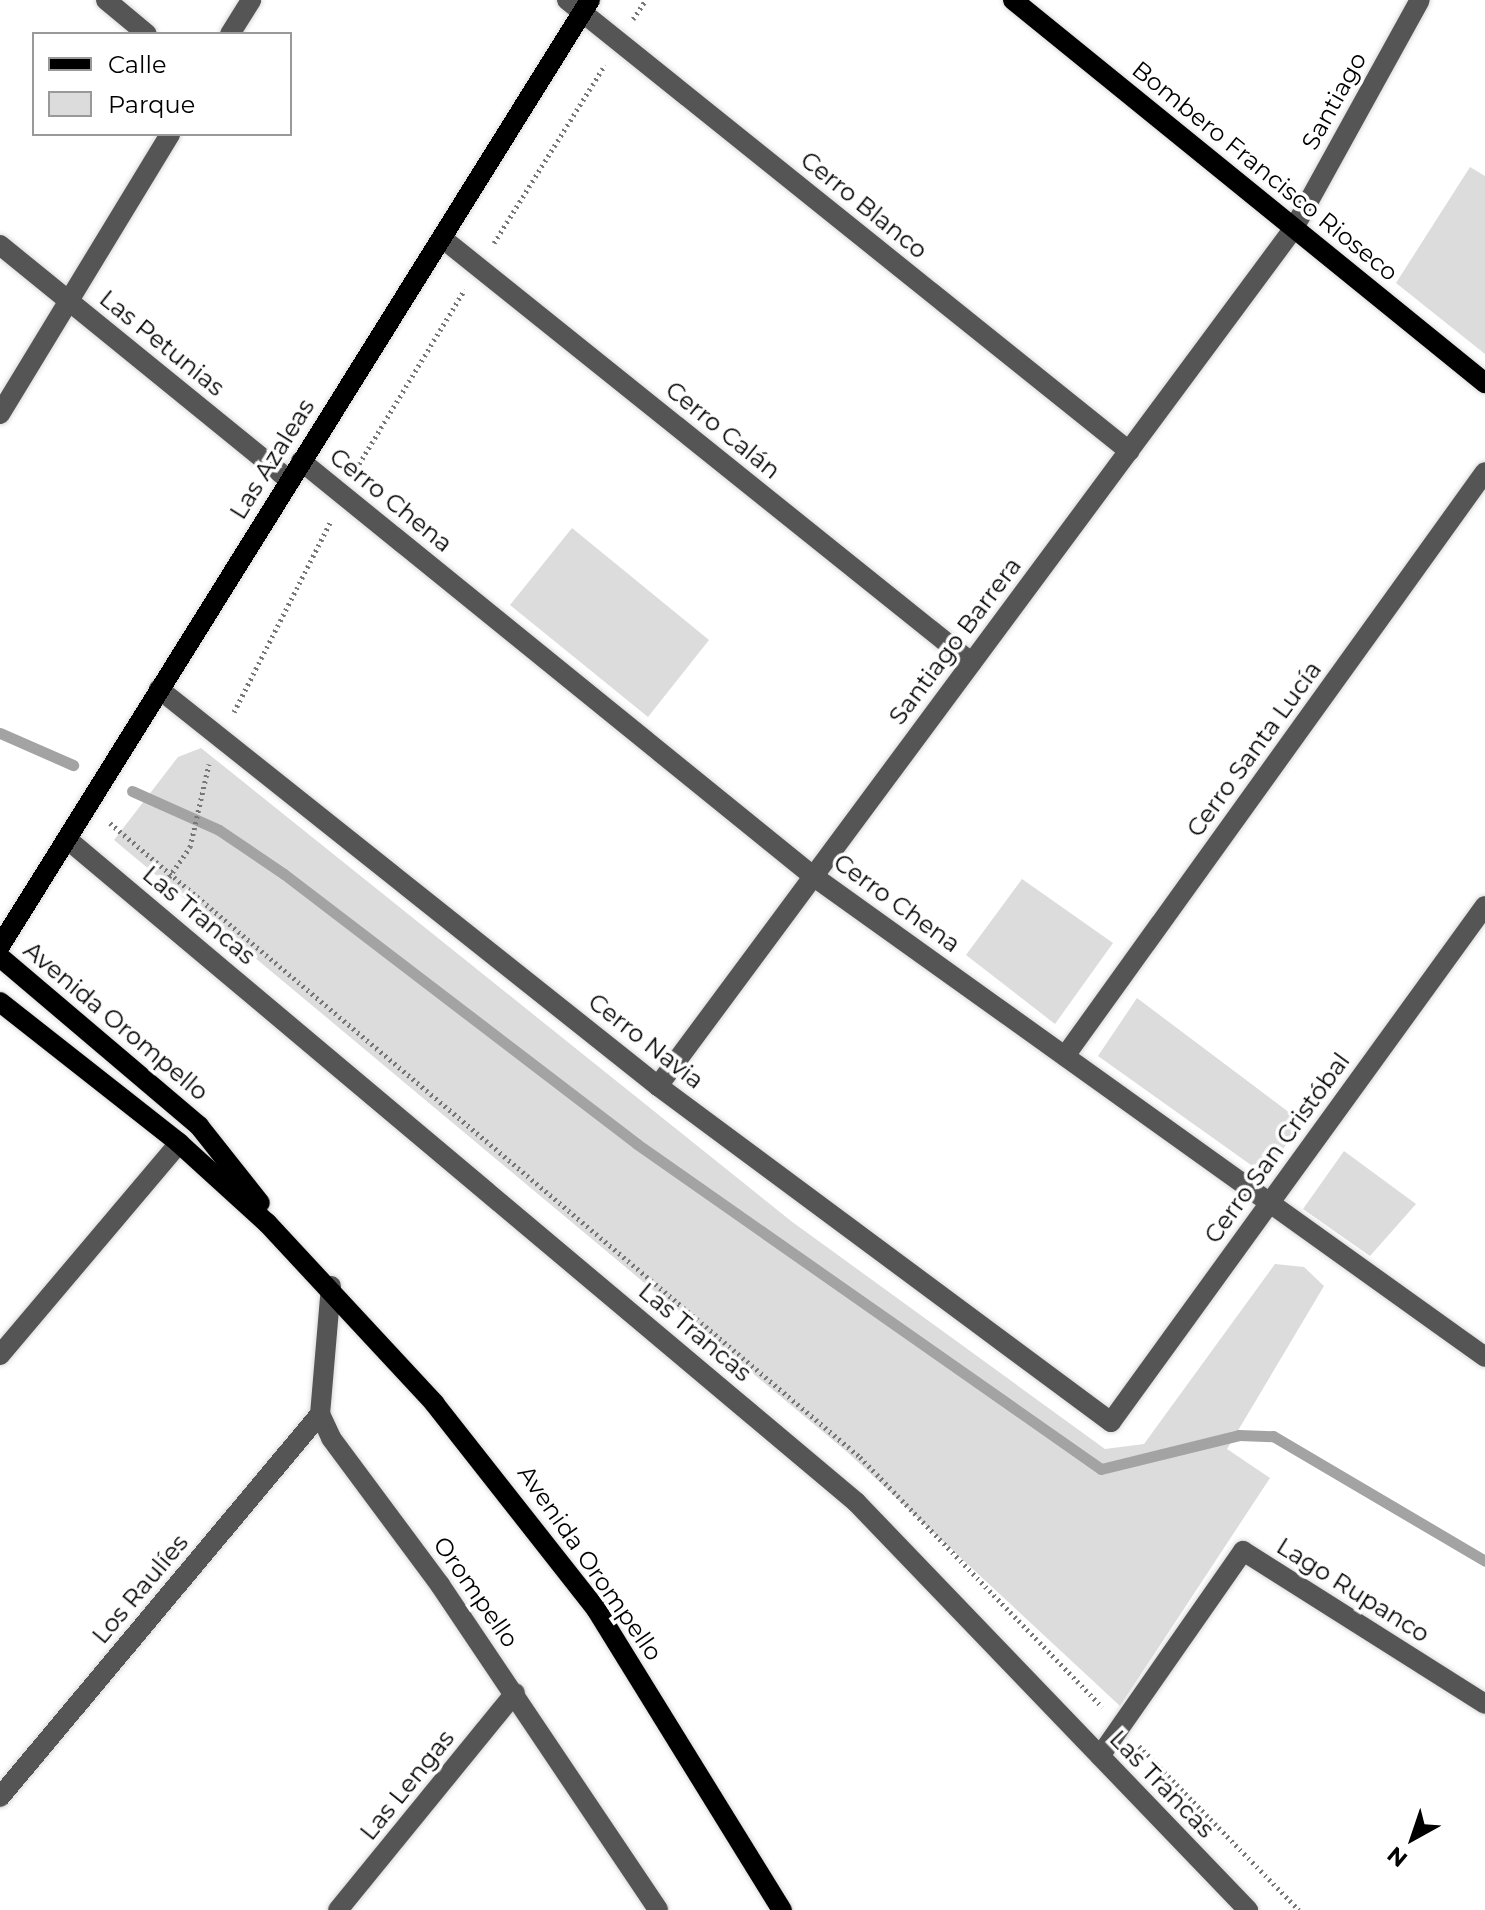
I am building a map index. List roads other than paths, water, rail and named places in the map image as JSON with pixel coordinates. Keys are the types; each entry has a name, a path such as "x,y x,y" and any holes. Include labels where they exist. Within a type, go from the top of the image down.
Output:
{"main road":[{"name":"Bombero Francisco Rioseco","path":"1013,0 1485,383"},
{"name":"Las Azaleas","path":"0,946 442,238 580,4"},
{"name":"Avenida Orompello","path":"0,957 199,1126 325,1280 517,1501 578,1585 782,1910"},
{"name":"Avenida Orompello","path":"0,1002 179,1143 325,1280"}],"street":[{"path":"106,0 145,32"},
{"path":"231,32 251,0"},
{"name":"Santiago","path":"1294,228 1420,0"},
{"name":"Cerro Blanco","path":"580,4 619,41 1129,451"},
{"path":"0,414 169,136"},
{"name":"Santiago Barrera","path":"658,1086 1294,228"},
{"name":"Cerro Calán","path":"442,238 972,663"},
{"name":"Las Petunias","path":"0,245 290,481"},
{"name":"Cerro Chena","path":"301,461 813,876 1065,1056 1266,1207 1485,1357"},
{"name":"Cerro Santa Lucía","path":"1065,1056 1485,472"},
{"name":"Cerro Navia","path":"159,689 658,1086 1111,1422"},
{"name":"Las Trancas","path":"67,839 856,1502 1248,1910"},
{"name":"Cerro San Cristóbal","path":"1111,1422 1485,906"},
{"path":"0,1355 179,1143"},
{"path":"320,1414 325,1280"},
{"name":"Orompello","path":"320,1414 515,1693 658,1910"},
{"name":"Los Raulíes","path":"0,1797 320,1414"},
{"name":"Lago Rupanco","path":"1100,1756 1243,1551 1485,1704"},
{"name":"Las Lengas","path":"338,1910 515,1693"}],"waterway":[{"path":"0,733 73,765"},
{"path":"132,791 219,830 284,874 637,1144 1101,1469 1239,1435 1273,1436 1485,1561"}]}
